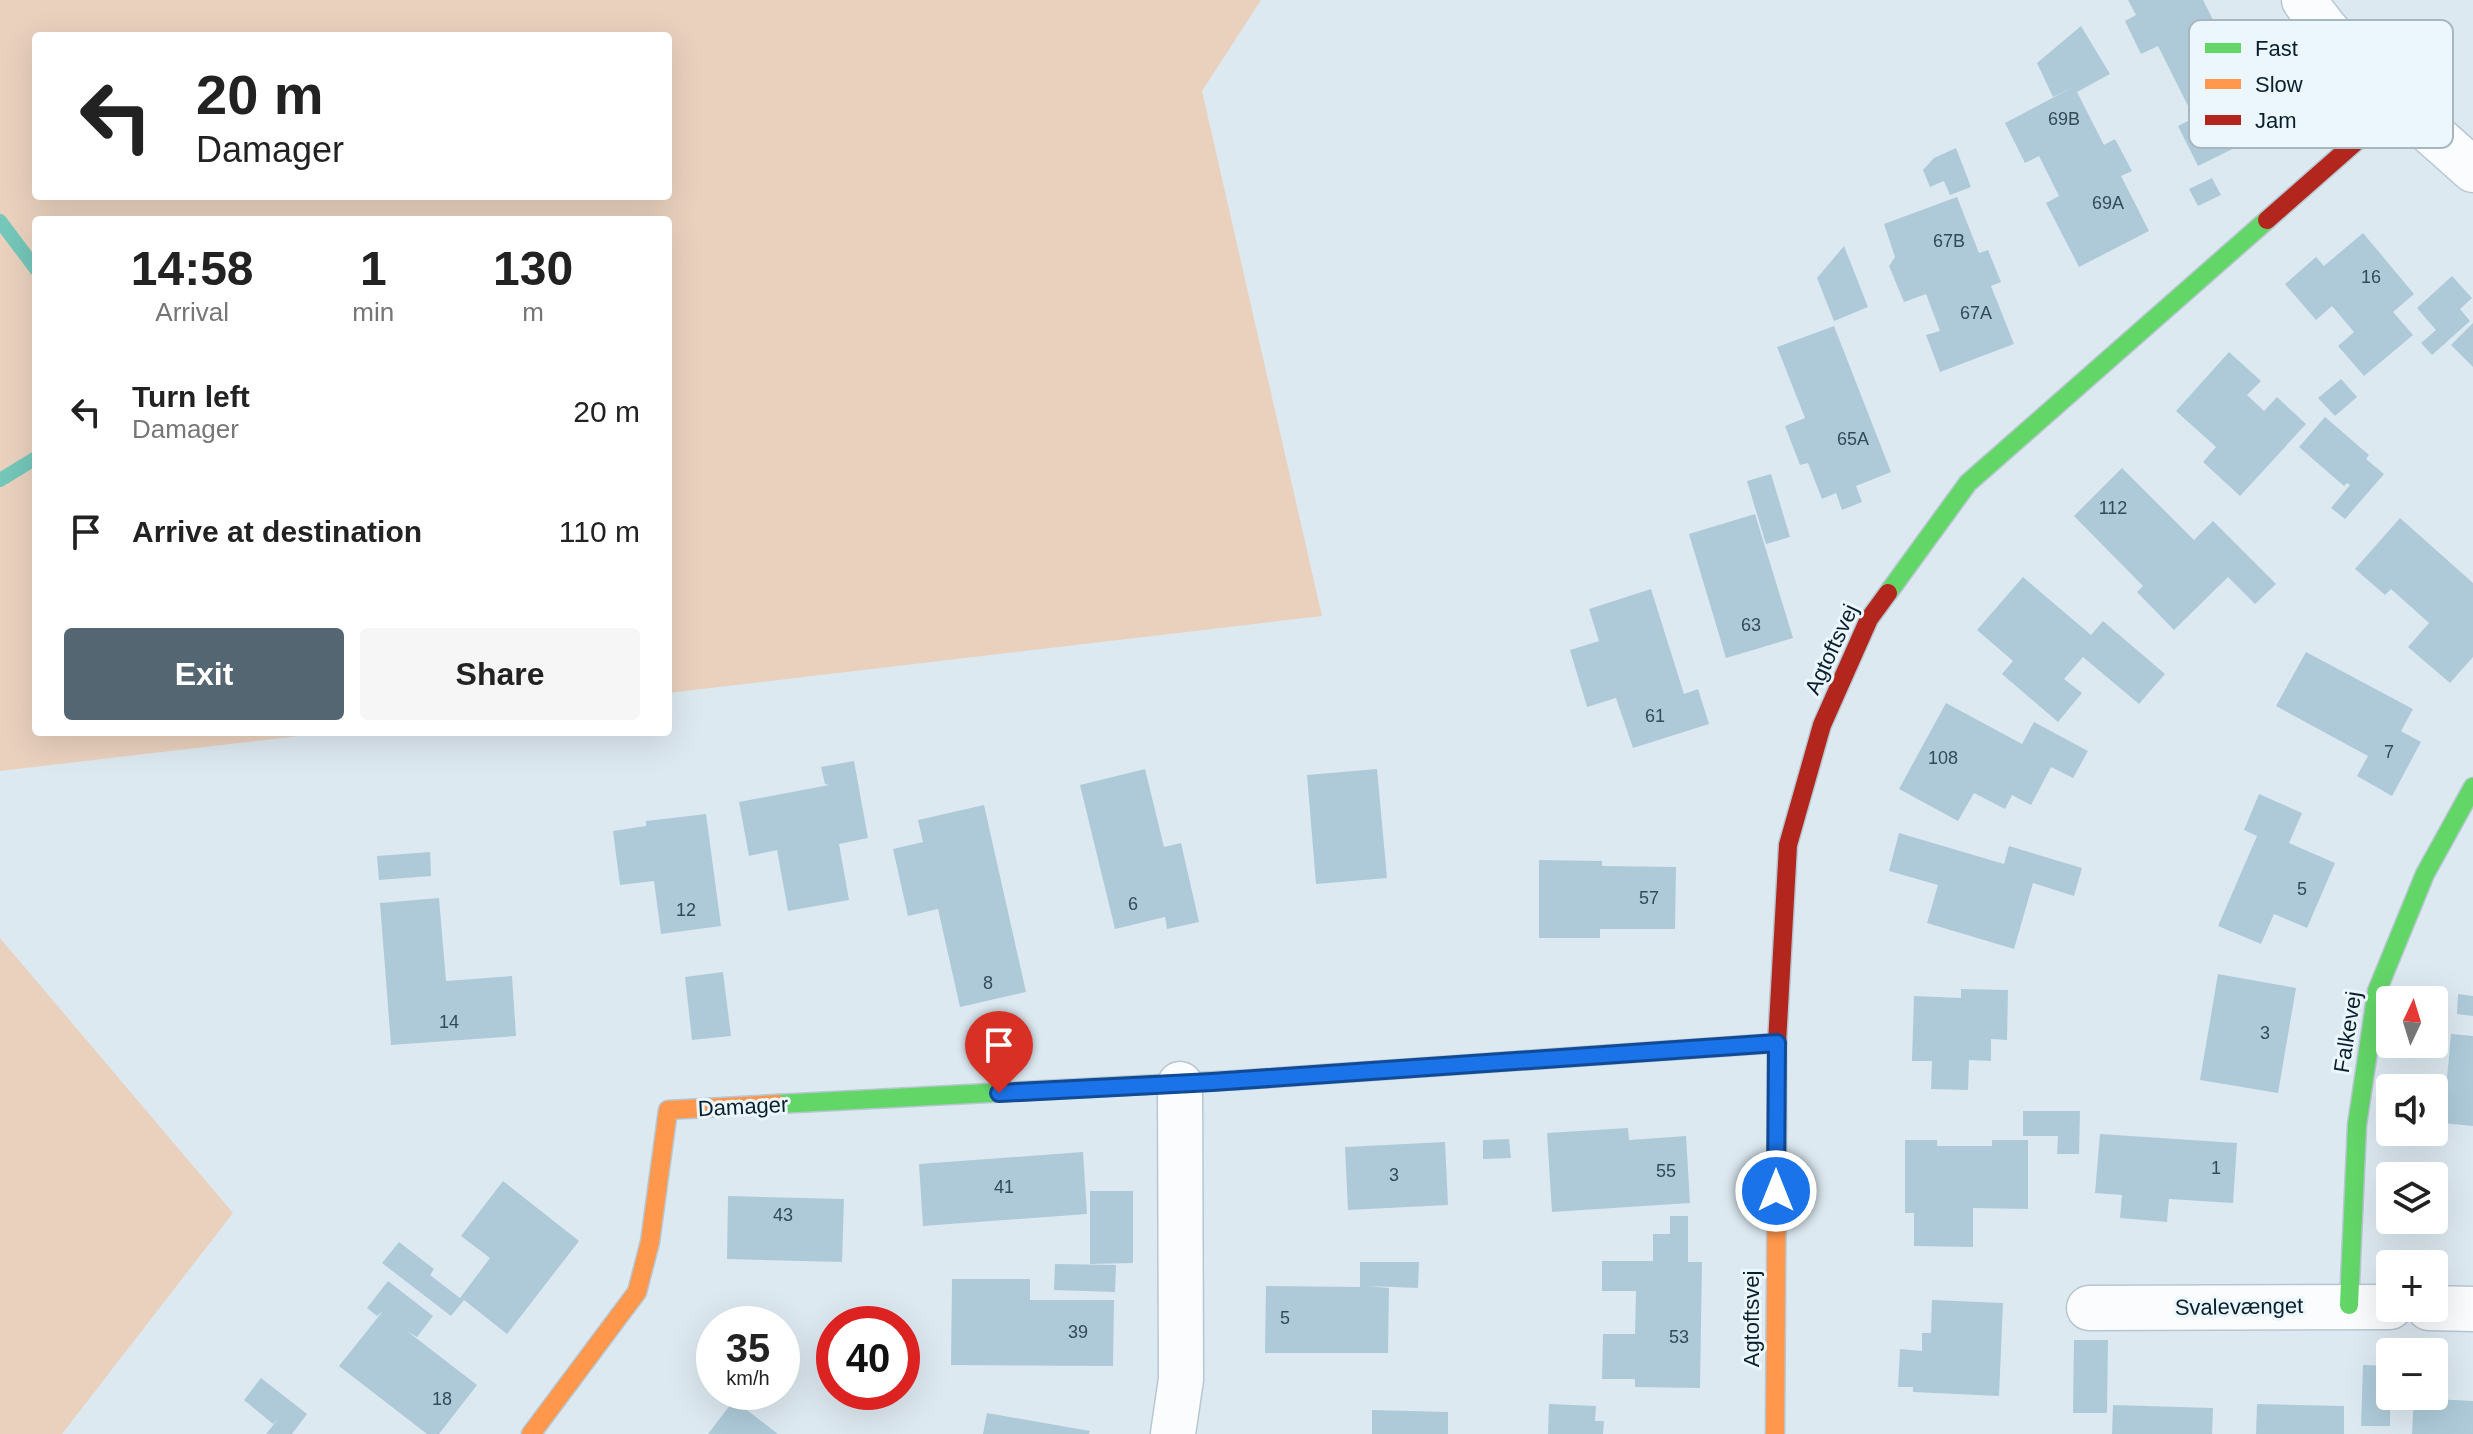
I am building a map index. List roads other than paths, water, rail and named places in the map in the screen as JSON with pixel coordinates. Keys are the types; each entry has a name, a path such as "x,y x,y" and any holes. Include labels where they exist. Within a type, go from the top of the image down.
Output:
{"street":[{"path":"2304,0 2317,20"},
{"name":"Agtoftsvej","path":"1775,1434 1777,1043 1788,845 1822,725 1869,619 1968,483 2349,148"},
{"path":"2449,148 2473,170"},
{"name":"Falkevej","path":"2369,1306 2357,1125 2377,991 2425,874 2473,787"},
{"name":"Damager","path":"531,1434 637,1292 650,1242 668,1110 1180,1084 1777,1043"},
{"path":"1173,1434 1181,1379 1180,1084"},
{"name":"Svalevænget","path":"2089,1308 2369,1306"},
{"path":"2448,1308 2473,1309"}],"waterway":[{"path":"0,221 32,264"},
{"path":"0,480 32,460"}]}
